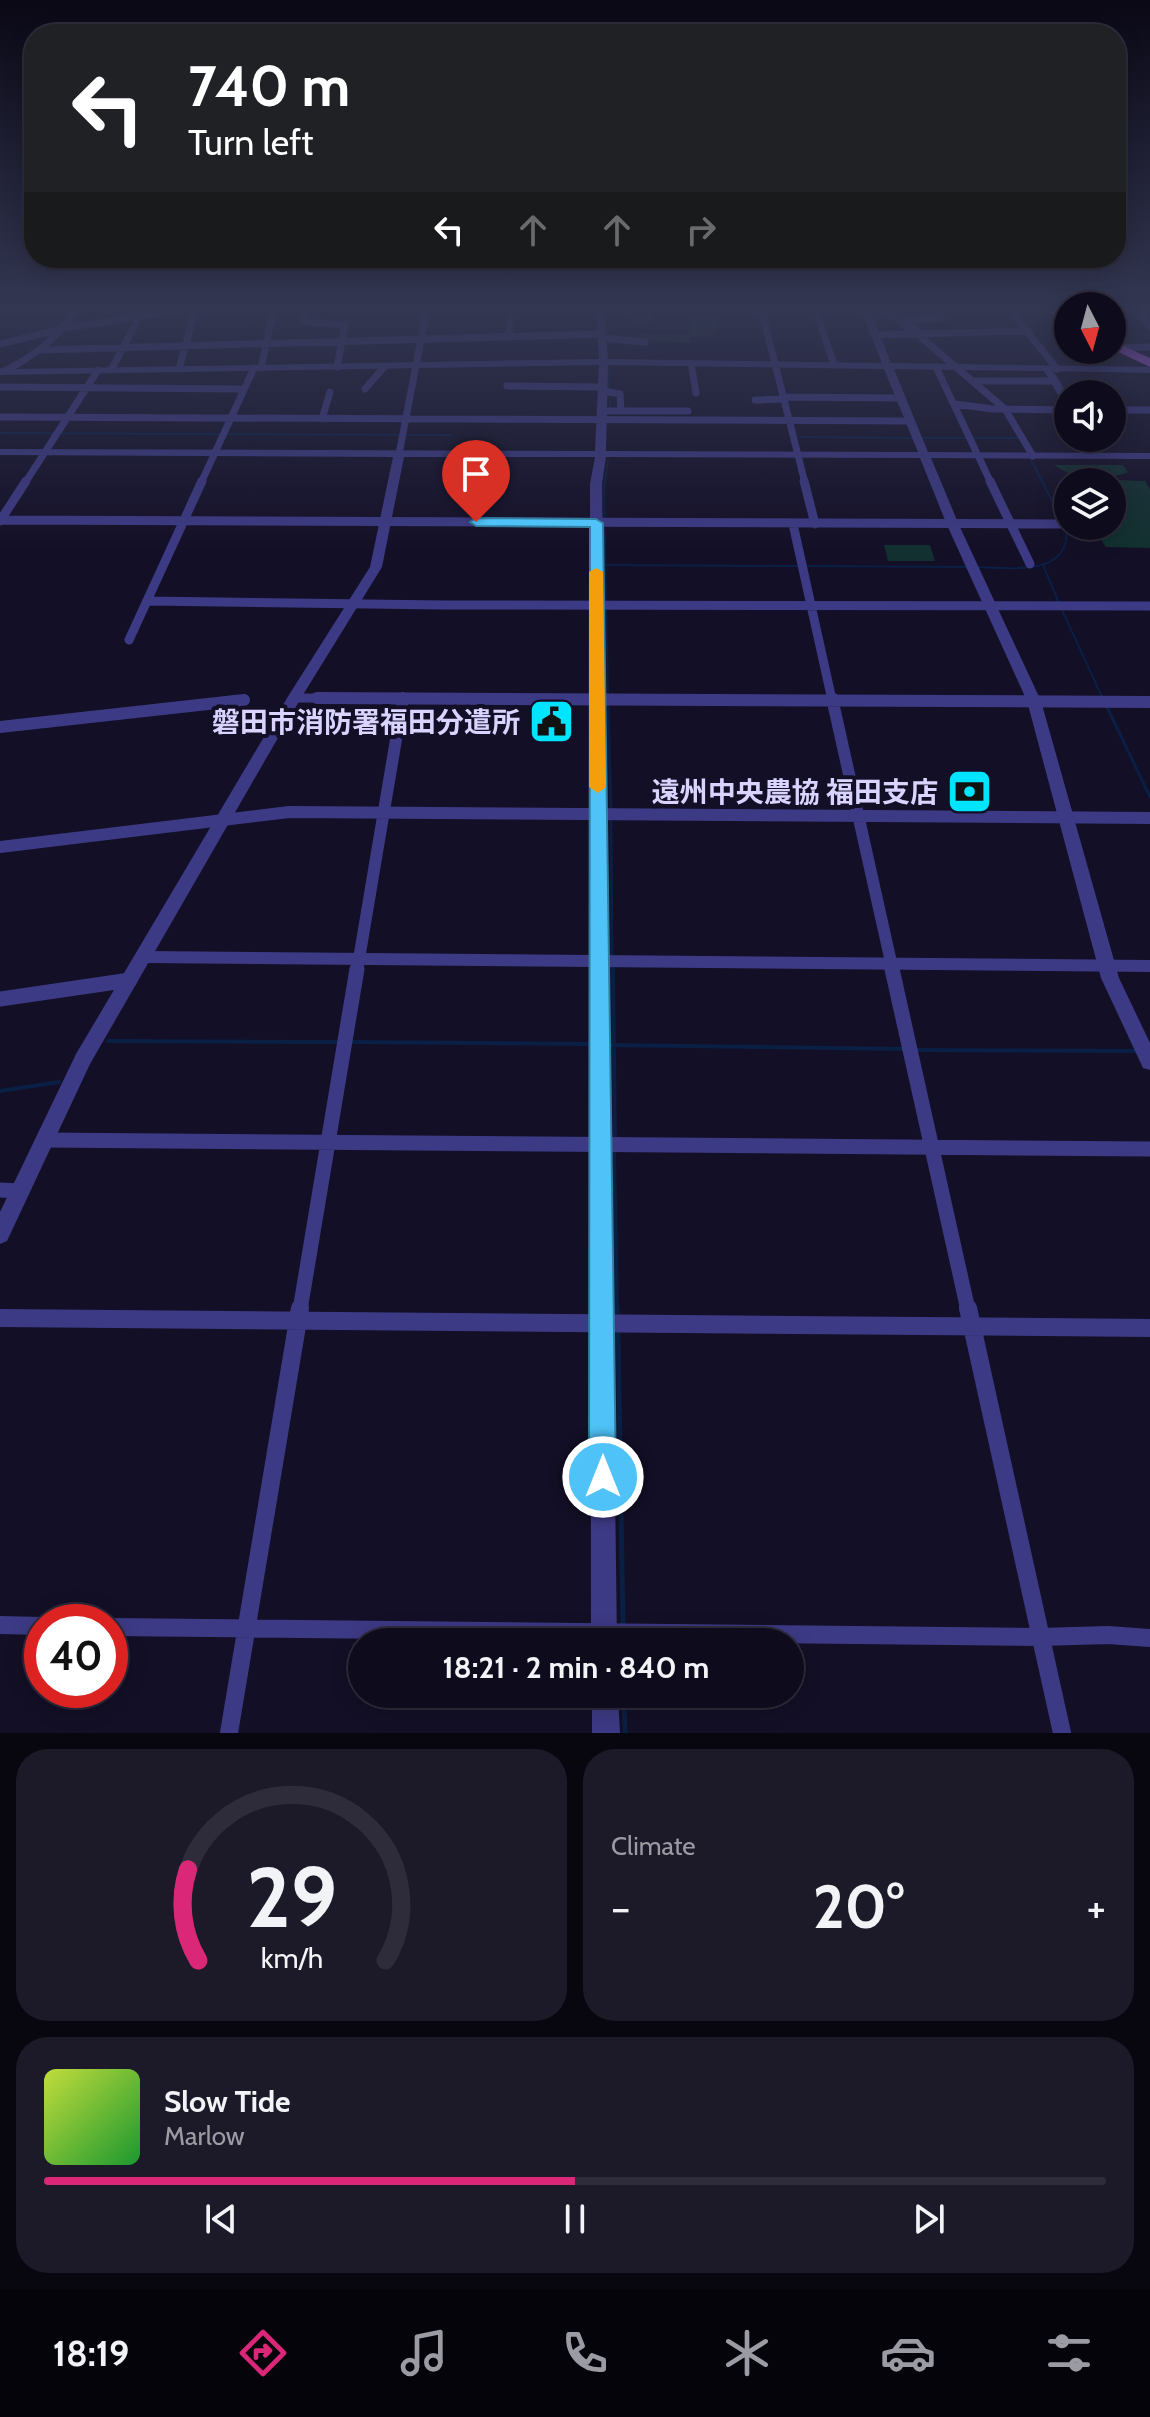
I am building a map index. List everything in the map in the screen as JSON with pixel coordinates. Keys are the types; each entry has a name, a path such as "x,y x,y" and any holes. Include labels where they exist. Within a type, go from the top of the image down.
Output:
{"street":[{"path":"0,520 85,389"},
{"path":"129,640 244,389 224,389"},
{"path":"0,1234 83,1060 294,698 376,567 412,389"},
{"path":"602,389 606,389 610,413 596,484 604,1628"},
{"path":"695,389 696,393"},
{"path":"782,389 815,524"},
{"path":"895,389 953,525 1034,701 1107,965 1119,1000 1150,1062"},
{"path":"947,389 1030,564"},
{"path":"983,389 1005,409 1033,456"},
{"path":"322,419 330,392"},
{"path":"755,400 899,398"},
{"path":"1126,402 1131,410"},
{"path":"955,404 1054,410"},
{"path":"1126,410 1150,410"},
{"path":"0,417 406,419 688,411"},
{"path":"610,413 909,421"},
{"path":"0,452 1033,456 1098,452 1150,456"},
{"path":"0,520 1054,524"},
{"path":"793,524 1062,1733"},
{"path":"147,601 444,605 1150,606"},
{"path":"294,698 1150,702"},
{"path":"229,1733 386,814 403,698"},
{"path":"0,727 244,700"},
{"path":"0,847 289,812 1150,818"},
{"path":"144,957 1150,966"},
{"path":"0,999 130,980"},
{"path":"44,1140 329,1145 1150,1149"},
{"path":"0,1190 20,1191"},
{"path":"0,1318 1150,1328"},
{"path":"0,1625 24,1626"},
{"path":"128,1627 348,1631"},
{"path":"804,1637 1108,1635 1150,1638"},
{"path":"605,1708 606,1733"}],"green space":[{"path":"1054,465 1123,465 1125,468 1058,468"},
{"path":"1126,480 1145,481 1150,489 1150,548 1106,547 1101,540 1126,540"},
{"path":"884,545 930,545 935,561 888,561"}],"waterway":[{"path":"609,389 610,409"},
{"path":"0,433 451,435"},
{"path":"799,437 913,438"},
{"path":"920,438 1021,438"},
{"path":"1029,456 1054,504"},
{"path":"605,565 604,487 608,461"},
{"path":"976,567 1037,566 1050,562 1060,554 1066,540"},
{"path":"605,565 969,567"},
{"path":"605,565 608,697"},
{"path":"1043,565 1059,603"},
{"path":"1062,610 1102,697"},
{"path":"608,704 611,809"},
{"path":"1107,707 1150,797"},
{"path":"611,816 612,957"},
{"path":"613,964 613,969"},
{"path":"613,969 614,1045"},
{"path":"108,1041 340,1042"},
{"path":"352,1042 592,1044"},
{"path":"608,1045 614,1045"},
{"path":"614,1045 904,1049"},
{"path":"614,1045 615,1140"},
{"path":"916,1050 1136,1051"},
{"path":"0,1091 59,1082"},
{"path":"614,1148 617,1310"},
{"path":"617,1310 617,1316"},
{"path":"618,1332 623,1624"},
{"path":"624,1708 625,1733"}],"slow traffic":[{"path":"596,572 598,787"}],"place":[{"name":"磐田市消防署福田分遣所","path":"551,722"},
{"name":"遠州中央農協 福田支店","path":"969,792"}],"route":[{"path":"476,522 596,523 603,1477"}]}
